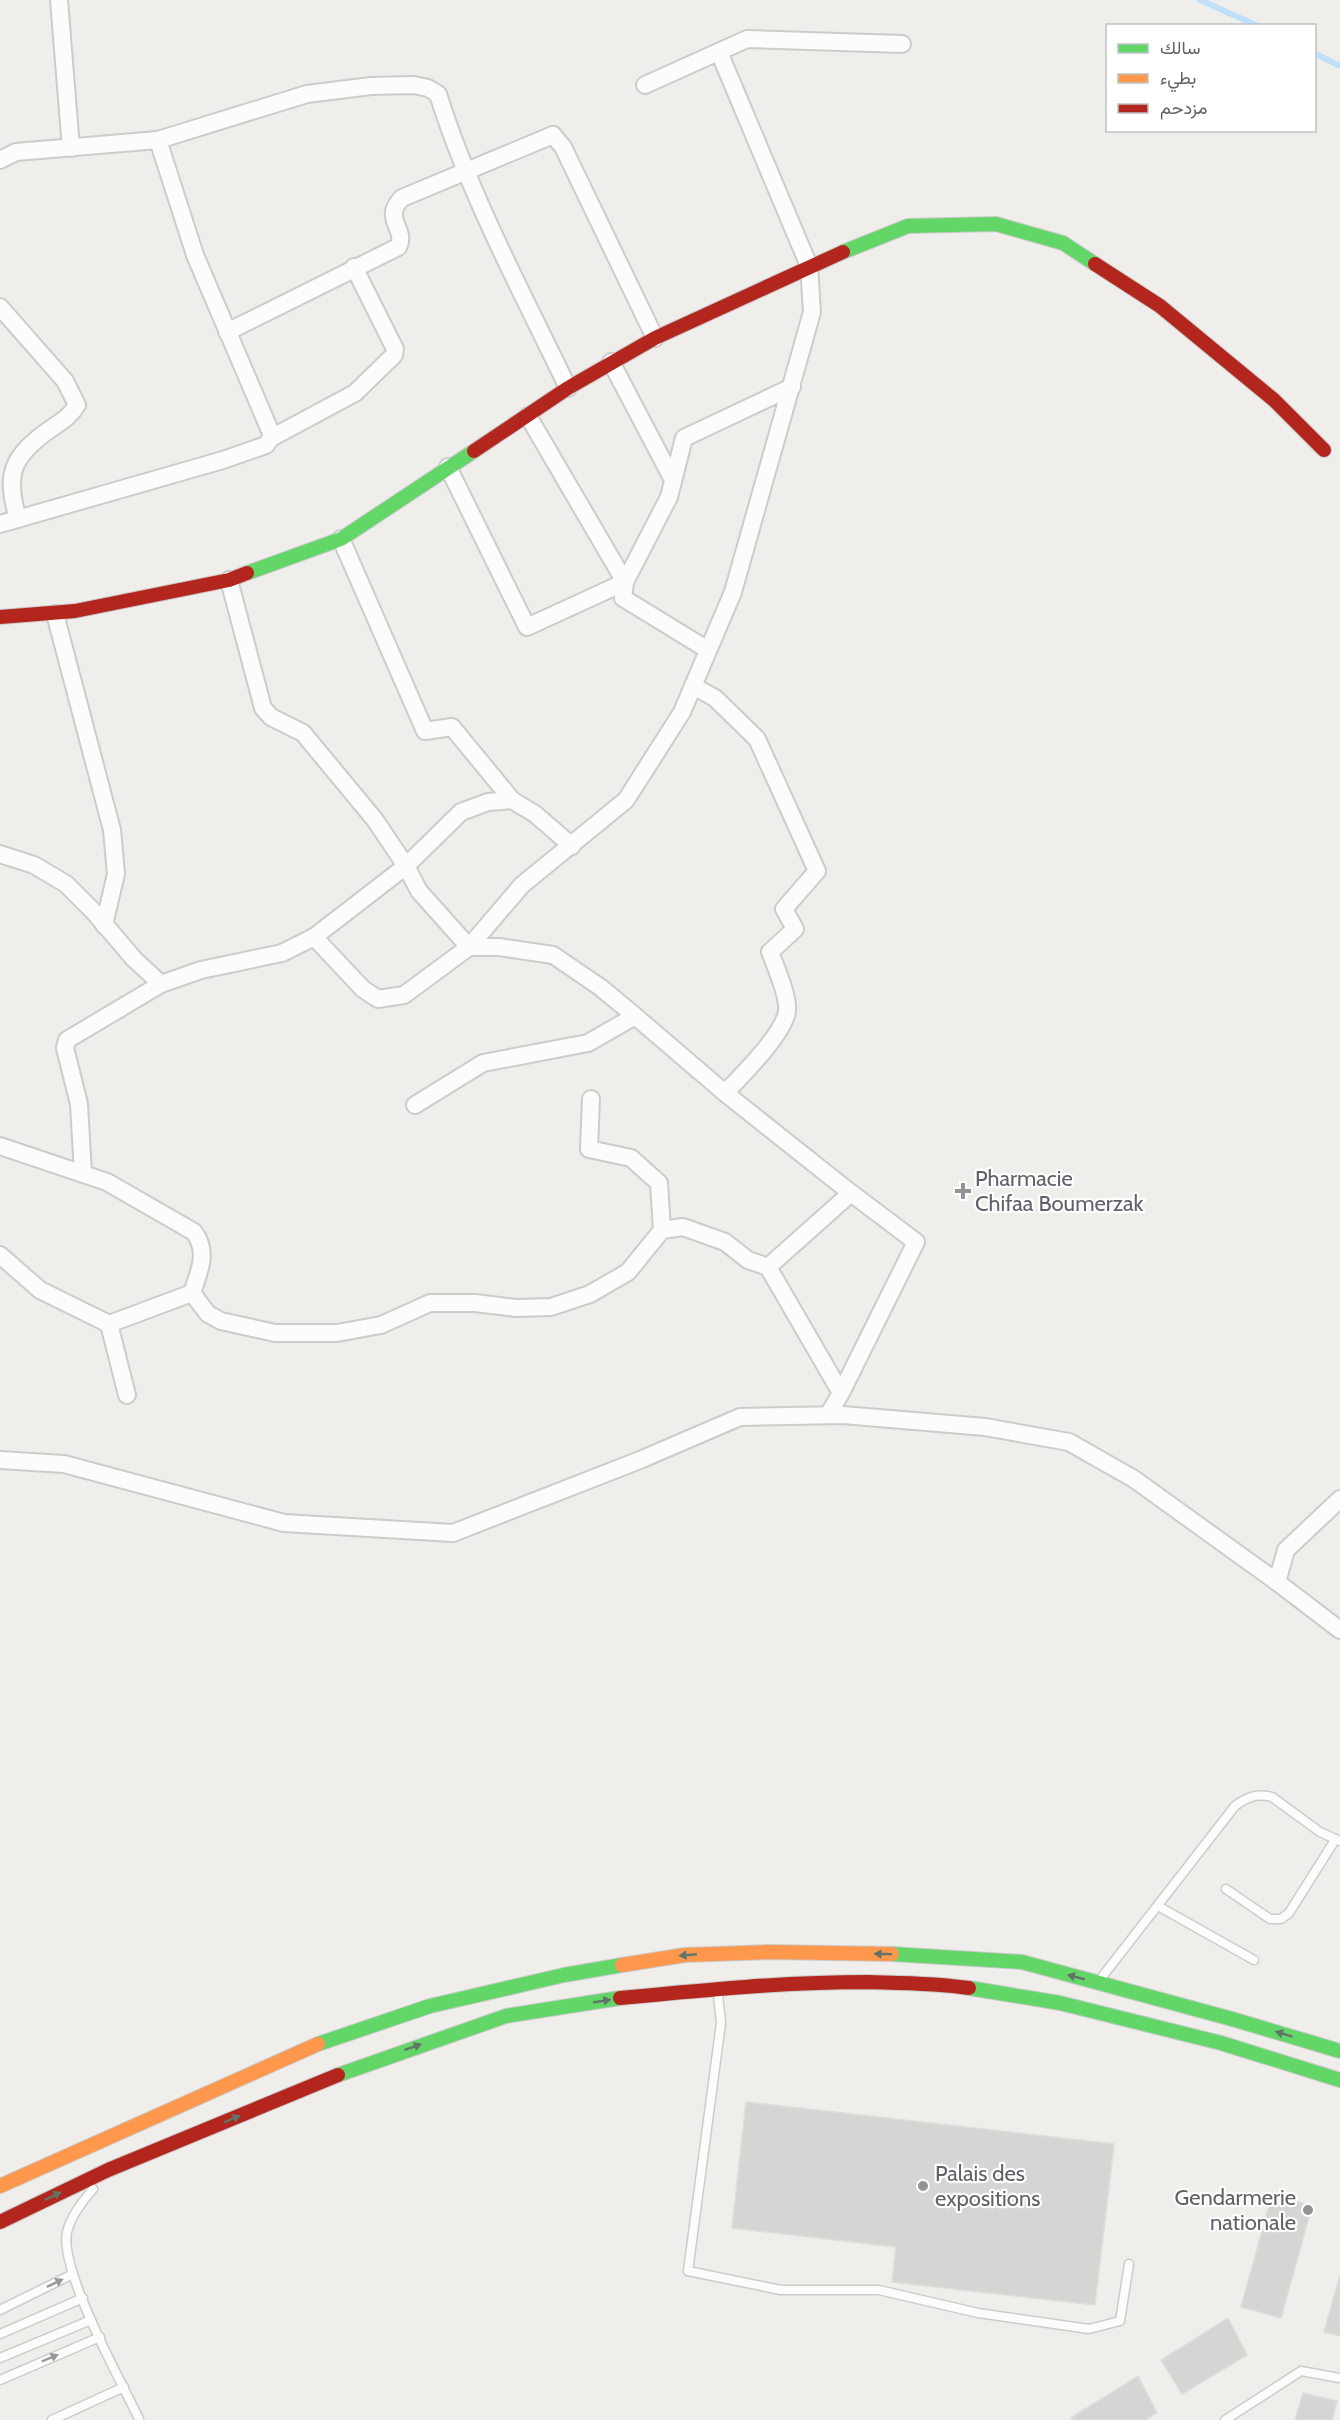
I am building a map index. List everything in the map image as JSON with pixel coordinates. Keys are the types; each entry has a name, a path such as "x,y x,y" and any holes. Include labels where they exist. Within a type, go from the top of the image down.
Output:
{"main road":[{"path":"0,617 55,614 229,580 341,539 568,388 611,362 655,338 809,266 908,226 996,224 1063,243 1160,306 1274,400 1324,450"},
{"path":"0,2187 306,2048 430,2006 564,1975 685,1955 907,1954 1022,1962 1340,2051"},
{"path":"0,2222 108,2170 335,2076 414,2047 506,2016 612,1999 718,1988 818,1982 935,1983 1060,2003 1221,2043 1340,2080"}],"street":[{"path":"59,0 71,148"},
{"path":"645,85 747,39 902,44"},
{"path":"314,938 363,989 378,999 404,995 470,947 522,885 626,800 682,712 733,592 812,312 809,266 719,52"},
{"path":"0,160 16,152 158,140 307,94 371,86 428,88 438,94 453,142 568,388"},
{"path":"227,332 398,247 401,240 393,213 394,206 402,198 553,135 557,138 655,338"},
{"path":"158,140 195,255 271,433 271,438"},
{"path":"0,524 224,460 266,445 271,438 355,393 394,355 395,349 354,267"},
{"path":"0,308 65,381 76,405 71,415 30,444 20,456 12,472 11,494 18,519"},
{"path":"611,362 673,480"},
{"path":"708,650 623,598 626,582 669,497 684,438 792,387"},
{"path":"528,416 626,582"},
{"path":"448,467 527,627 626,582"},
{"path":"341,539 425,731 452,727 512,800 535,814 572,846"},
{"path":"229,580 263,708 271,717 303,733 375,820 406,866 419,891 470,947 499,947 553,955 600,987 725,1093 851,1194 916,1242 828,1415"},
{"path":"55,614 112,830 116,874 104,925"},
{"path":"693,686 715,698 757,739 817,871 784,909 795,929 770,952 788,1010 777,1034 725,1093"},
{"path":"83,1174 79,1104 65,1048 67,1040 161,984 201,970 282,953 314,938 406,866 461,812 488,802 512,800"},
{"path":"0,854 34,865 66,884 134,959 161,984"},
{"path":"415,1105 483,1063 588,1043 635,1016"},
{"path":"591,1099 589,1149 631,1158 658,1183 662,1230"},
{"path":"0,1146 107,1182 194,1232 200,1240 202,1266 192,1293 109,1324 40,1290 0,1255"},
{"path":"768,1267 851,1194"},
{"path":"192,1293 208,1314 221,1322 275,1332 338,1333 381,1325 430,1303 476,1303 516,1308 551,1307 590,1294 628,1272 662,1230 683,1227 724,1242 748,1260 768,1267 841,1392"},
{"path":"109,1324 127,1395"},
{"path":"0,1460 64,1464 284,1522 453,1533 640,1460 740,1417 828,1415 985,1428 1069,1442 1134,1479 1340,1630"},
{"path":"1277,1582 1286,1550 1340,1498"}],"lane":[{"path":"1098,1983 1235,1806 1252,1796 1272,1797 1320,1832 1337,1840 1289,1913 1281,1918 1270,1919 1226,1888"},
{"path":"1158,1906 1254,1960"},
{"path":"718,1988 721,2023 688,2271 781,2290 879,2290 978,2313 1089,2329 1120,2321 1129,2264"},
{"path":"108,2170 79,2207 67,2234 67,2253 82,2298 139,2419"},
{"path":"0,2310 73,2274"},
{"path":"0,2334 82,2298"},
{"path":"0,2358 92,2320"},
{"path":"0,2380 100,2337"},
{"path":"1225,2420 1301,2371 1340,2378"},
{"path":"52,2420 124,2387"}],"building":[{"name":"Palais des expositions","path":"746,2102 1114,2144 1095,2305 892,2282 896,2247 732,2228"},
{"path":"1272,2195 1312,2206 1281,2318 1241,2307"},
{"path":"1340,2275 1340,2336 1324,2332"},
{"path":"1228,2318 1247,2355 1182,2394 1161,2360"},
{"path":"1138,2376 1157,2413 1145,2420 1073,2420 1071,2418"},
{"path":"1303,2393 1337,2401 1332,2420 1295,2420"}],"waterway":[{"path":"1200,0 1254,24"},
{"path":"1316,54 1340,66"}],"traffic: fast":[{"path":"843,252 908,226 996,224 1063,243 1095,264"},
{"path":"247,573 341,539 474,451"},
{"path":"892,1954 1022,1962 1340,2051"},
{"path":"318,2044 430,2006 564,1975 622,1965"},
{"path":"969,1988 1060,2003 1221,2043 1340,2080"},
{"path":"338,2075 506,2016 620,1998"}],"traffic: slow":[{"path":"622,1965 685,1955 768,1952 892,1954"},
{"path":"0,2186 318,2044"}],"traffic: jam":[{"path":"474,451 568,388 655,338 843,252"},
{"path":"1095,264 1160,306 1274,400 1324,450"},
{"path":"0,617 75,611 229,580 247,573"},
{"path":"620,1998 744,1987 837,1982 944,1985 969,1988"},
{"path":"0,2222 108,2170 338,2075"}],"place":[{"name":"Pharmacie Chifaa Boumerzak","path":"963,1191"},
{"name":"Palais des expositions","path":"923,2186"},
{"name":"Gendarmerie nationale","path":"1308,2210"}]}
